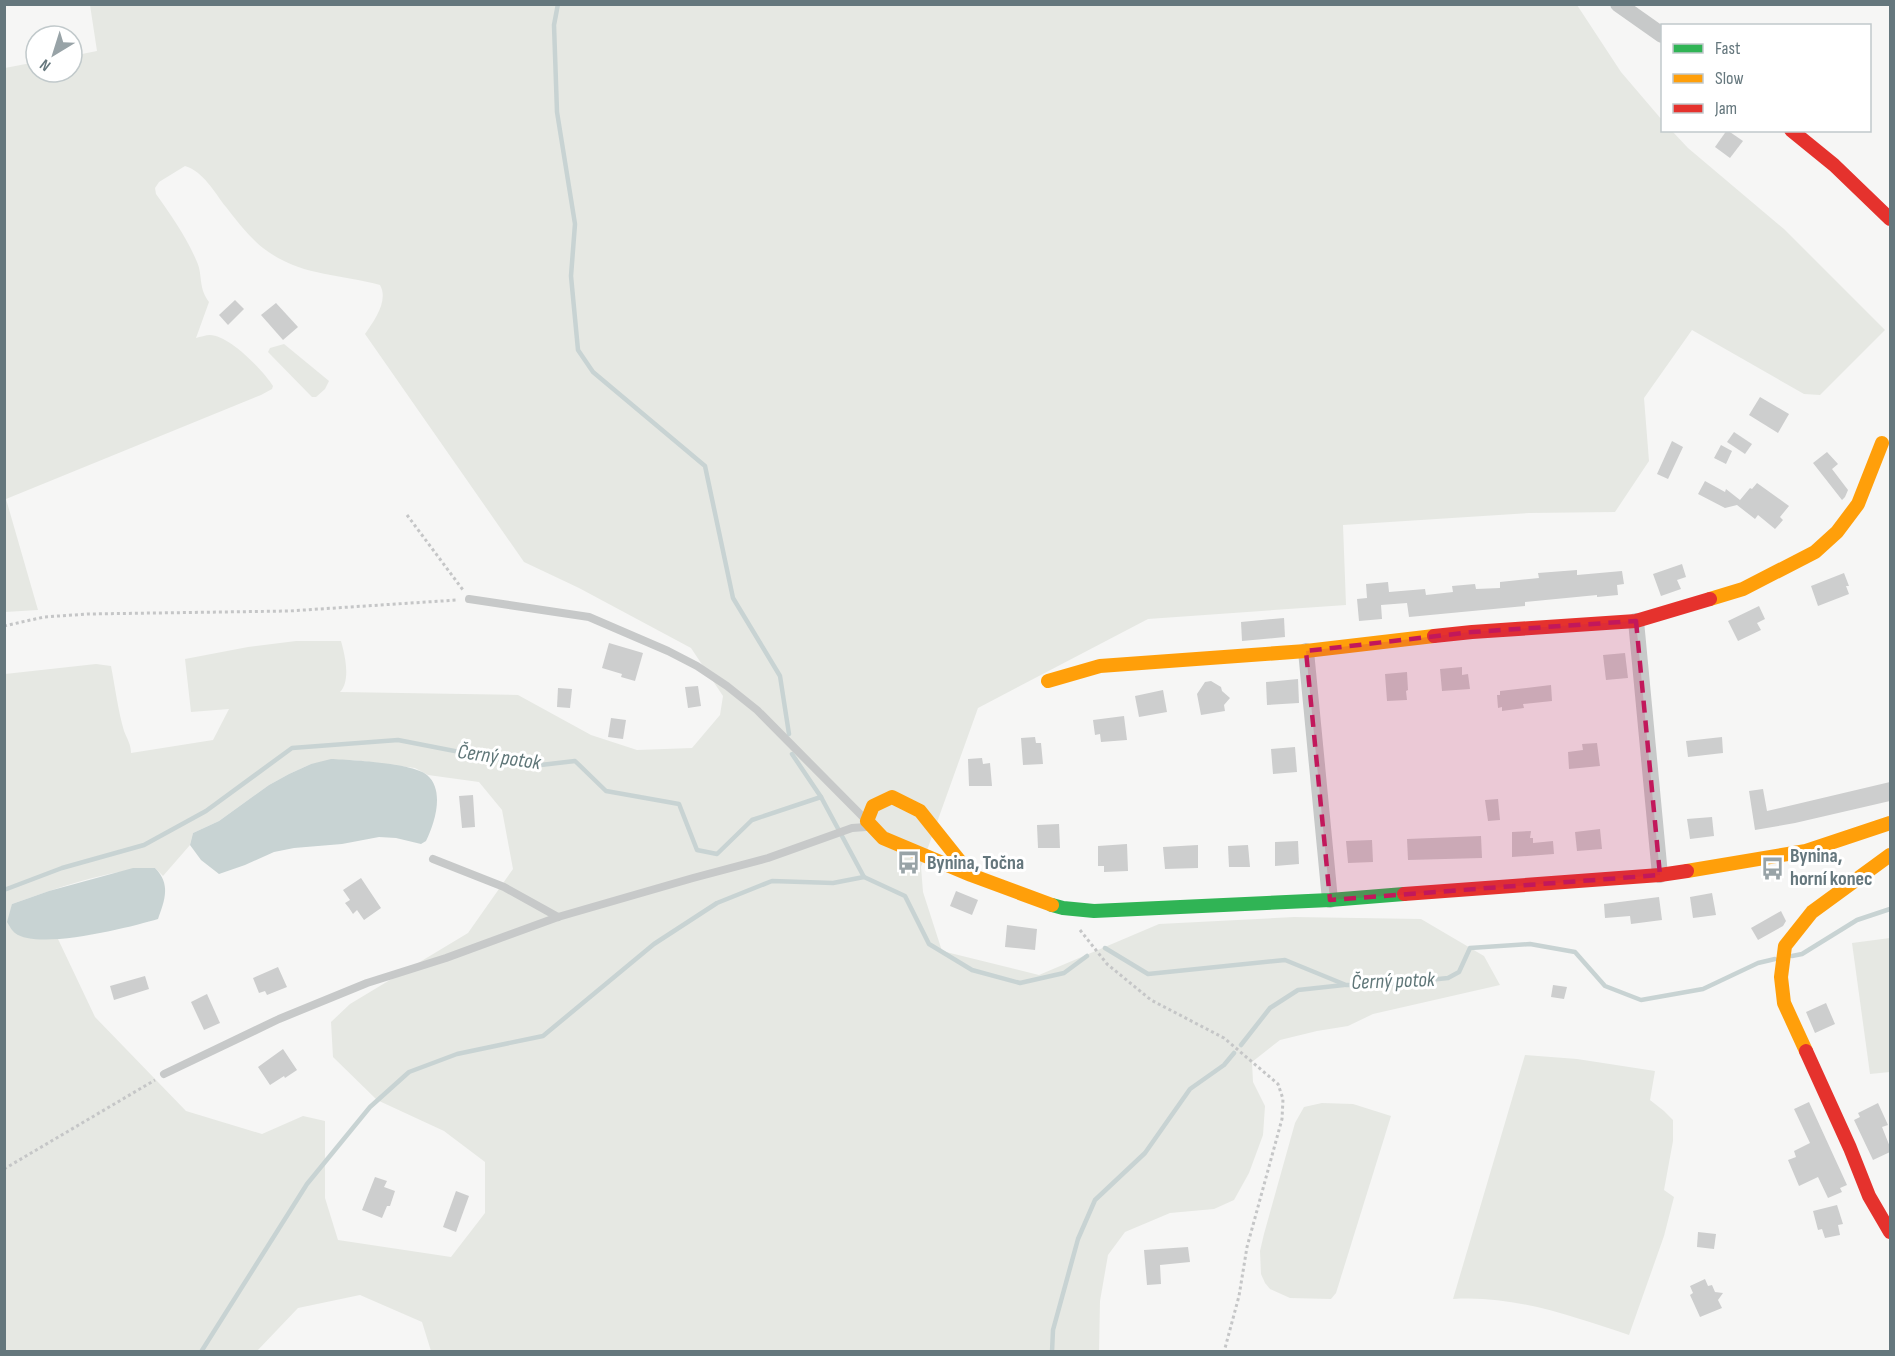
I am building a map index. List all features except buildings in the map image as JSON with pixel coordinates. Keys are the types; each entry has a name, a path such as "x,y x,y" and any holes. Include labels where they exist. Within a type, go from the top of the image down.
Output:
{"street":[{"path":"1618,4 1661,34"},
{"path":"1793,132 1834,165 1890,219"},
{"path":"1048,681 1100,666 1306,651 1472,632 1636,621 1743,589 1815,552 1837,531 1858,504 1882,443"},
{"path":"1636,621 1660,875"},
{"path":"1306,651 1330,900"},
{"path":"970,875 920,811 892,797 873,806 870,824 884,838 970,875 1041,902 1063,908 1094,911 1330,900 1660,875 1806,851 1890,823"},
{"path":"1890,855 1812,912 1785,946 1781,977 1784,1003 1850,1148 1869,1196 1890,1232"}],"lane":[{"path":"469,599 589,617 697,666 757,710 870,824"},
{"path":"164,1074 279,1019 367,983 446,958 558,917 768,858 833,834 870,824"},
{"path":"433,859 504,887 558,917"}],"path":[{"path":"407,515 469,599"},
{"path":"4,626 44,617 77,615 289,611 469,599"},
{"path":"1091,945 1107,964 1151,1000 1224,1038 1278,1084 1283,1099 1282,1119 1247,1247 1239,1296 1224,1352"},
{"path":"4,1169 164,1074"}],"highlighted area":[{"path":"1636,621 1660,875 1330,900 1306,651 1472,632"}],"shaded area":[{"path":"90,5 1577,5 1621,72 1661,119 1661,132 1673,132 1688,148 1784,229 1885,330 1820,395 1804,394 1692,330 1644,398 1649,461 1615,512 1529,513 1343,525 1346,605 1148,619 978,708 921,867 923,892 942,951 1039,975 1159,924 1294,917 1421,919 1484,956 1500,985 1373,1014 1348,1026 1280,1040 1252,1062 1253,1082 1265,1106 1263,1135 1249,1173 1234,1200 1214,1209 1170,1213 1125,1232 1108,1255 1100,1301 1099,1351 431,1351 422,1322 360,1295 298,1308 257,1351 5,1351 5,674 96,664 111,666 120,715 131,753 213,740 229,709 191,712 185,659 296,641 341,641 346,675 340,692 518,695 591,735 637,750 692,748 720,715 723,696 691,648 579,588 524,562 365,334 382,304 380,285 305,269 277,257 248,234 198,173 185,166 159,182 155,188 156,194 193,253 199,267 203,291 209,302 196,338 210,335 236,347 254,363 273,386 272,389 6,499 38,610 5,612 5,68 24,64 24,84 84,84 84,54 97,51","holes":["354,760 415,768 428,775 479,782 502,810 513,869 468,933 350,1004 331,1022 333,1057 377,1100 444,1131 485,1162 485,1213 451,1257 338,1240 325,1198 325,1121 303,1116 262,1134 186,1111 95,1017 58,939 32,939 12,904 82,881 120,872 155,868 163,876 190,845 193,833 219,821 269,785 311,764"]},
{"path":"284,344 329,381 325,389 316,397 312,397 268,352 270,348"},
{"path":"331,759 396,765 427,775 436,789 437,807 426,841 421,844 396,838 379,837 342,844 294,848 274,852 219,874 201,860 190,845 193,833 219,821 269,785 311,764"},
{"path":"133,868 155,868 163,880 165,892 158,919 85,936 43,940 27,938 15,933 7,922 12,904 49,891"},
{"path":"1890,938 1890,1072 1870,1074 1852,943"},
{"path":"1525,1055 1577,1059 1655,1071 1650,1100 1673,1120 1673,1141 1664,1190 1674,1197 1664,1236 1629,1335 1542,1308 1498,1300 1453,1299"},
{"path":"1322,1103 1353,1104 1391,1116 1336,1293 1331,1299 1290,1298 1270,1289 1265,1283 1261,1274 1260,1251 1295,1123 1304,1107"}],"waterway":[{"path":"558,4 554,25 557,112 575,224 571,276 578,350 593,372 705,466 733,598 780,676 789,734"},
{"name":"Černý potok","path":"4,890 62,868 144,845 206,811 292,748 398,740 532,766 575,761 606,791 679,804 697,850 717,854 752,820 821,797 864,877 905,896 929,944 972,970 1020,983 1064,973 1087,956"},
{"path":"792,754 821,797"},
{"path":"201,1352 307,1184 370,1107 409,1072 457,1054 543,1036 654,944 717,903 772,881 833,883 864,877"},
{"name":"Černý potok","path":"1792,956 1802,954 1857,920 1890,909"},
{"name":"Černý potok","path":"1105,948 1148,974 1285,960 1346,985 1382,985 1448,978 1459,972 1470,948 1530,944 1575,952 1605,986 1641,1000 1703,989 1758,963 1775,959"},
{"path":"1241,1045 1270,1008 1298,990 1344,985"},
{"path":"1052,1352 1053,1330 1078,1239 1095,1200 1145,1153 1190,1089 1224,1065 1234,1053"}],"traffic: fast":[{"path":"1052,905 1094,911 1330,900 1404,894"}],"traffic: slow":[{"path":"1710,599 1743,589 1815,552 1837,532 1858,504 1882,443"},
{"path":"1048,681 1100,666 1306,651 1434,636"},
{"path":"971,875 920,811 892,797 873,806 867,821 883,838 971,875 1052,905"},
{"path":"1687,871 1806,851 1890,823"},
{"path":"1806,1051 1784,1003 1781,977 1785,946 1812,912 1890,855"}],"traffic: jam":[{"path":"1793,132 1834,165 1890,219"},
{"path":"1434,636 1636,621 1710,599"},
{"path":"1404,894 1687,871"},
{"path":"1806,1051 1869,1196 1890,1232"}],"place":[{"name":"Bynina, Točna","path":"909,863"},
{"name":"Bynina, horní konec","path":"1772,868"}]}
